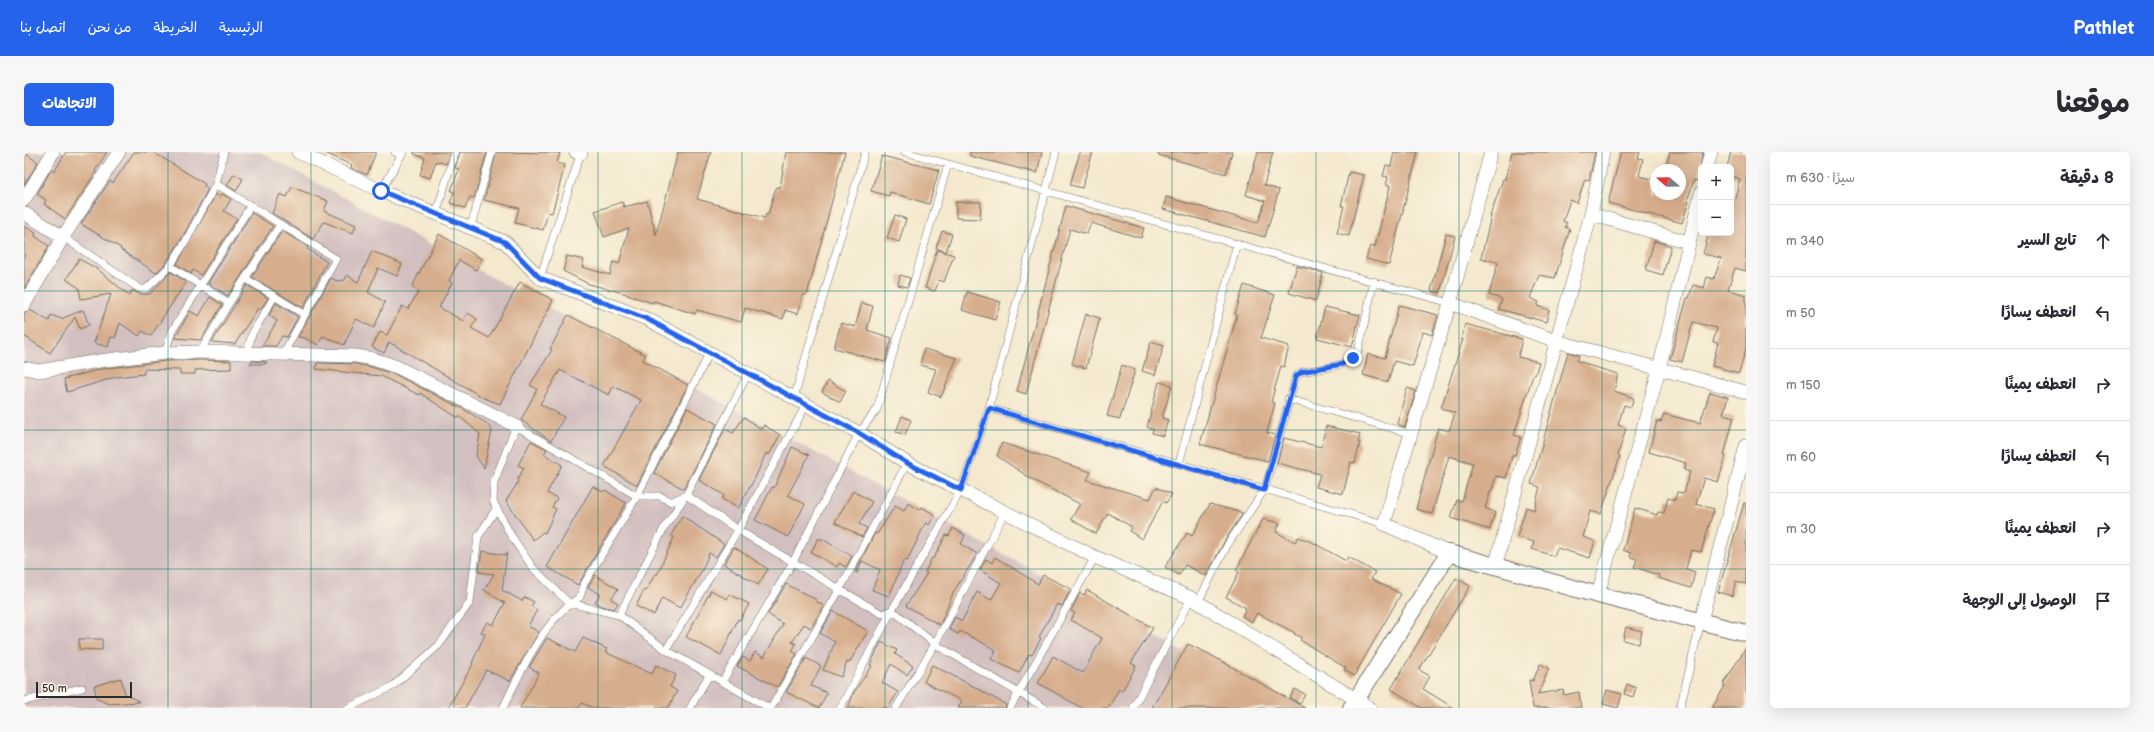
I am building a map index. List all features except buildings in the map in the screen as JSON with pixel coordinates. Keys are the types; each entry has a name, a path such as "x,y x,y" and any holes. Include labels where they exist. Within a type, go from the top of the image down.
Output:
{"street":[{"path":"24,200 53,152"},
{"path":"24,305 63,237 120,152"},
{"path":"1491,152 1450,303 1384,524 1449,553 1598,595 1746,633"},
{"path":"1495,566 1591,214 1603,152"},
{"path":"1708,164 1711,152"},
{"path":"304,153 381,191 436,214 471,226 505,242 540,278 647,319 859,433 907,463 1095,557 1195,600 1353,704 1370,708"},
{"path":"1598,595 1659,369 1699,200"},
{"path":"24,213 63,237"},
{"path":"1591,214 1688,242"},
{"path":"1450,303 1556,341 1746,392"},
{"path":"24,368 39,371 99,360 165,353 247,352 356,356 372,359 397,367 516,426"},
{"path":"1701,621 1746,446"},
{"path":"1353,704 1449,553"}],"lane":[{"path":"63,237 143,290 146,289 170,266 186,241 216,184 224,152"},
{"path":"381,191 402,154 395,152"},
{"path":"436,214 455,152"},
{"path":"471,226 492,152"},
{"path":"540,278 580,152"},
{"path":"794,398 865,152"},
{"path":"905,152 1450,303"},
{"path":"840,708 892,610 961,490 989,408 1044,190 1056,152"},
{"path":"722,682 793,562 859,433 878,409 948,164"},
{"path":"216,184 252,205 280,225 336,259 283,354"},
{"path":"165,353 172,331 252,205"},
{"path":"200,352 229,303 280,225"},
{"path":"1179,464 1237,243"},
{"path":"170,266 229,303"},
{"path":"245,278 305,315"},
{"path":"1133,708 1228,544 1264,490 1288,399 1296,376 1301,372 1342,364 1353,358 1358,352 1374,281"},
{"path":"247,352 252,334 274,297"},
{"path":"503,708 519,675 548,628 569,603 580,597 584,584 637,496 710,352"},
{"path":"619,615 664,528 686,495 748,372"},
{"path":"1288,399 1412,434"},
{"path":"666,650 738,530 806,405"},
{"path":"989,408 1384,524"},
{"path":"686,495 671,502 660,496 637,496 516,426 494,482 493,501 496,509 533,568 569,603 619,615 666,650 770,708 840,589 907,463"},
{"path":"686,495 738,530 882,614 892,610"},
{"path":"348,708 393,686 439,644 470,602 478,538 496,509"},
{"path":"896,708 935,644 1006,512"},
{"path":"1010,708 1095,557"},
{"path":"892,610 935,644 1045,708"},
{"path":"1680,708 1701,621"},
{"path":"690,708 709,675"},
{"path":"24,701 82,688"}],"shaded area":[{"path":"24,152 260,152 1287,708 24,708"}],"route":[{"path":"381,191 436,214 471,226 505,242 540,278 647,319 859,433 907,463 961,490 989,408 1264,490 1288,399 1296,376 1301,372 1342,364 1353,358"}]}
